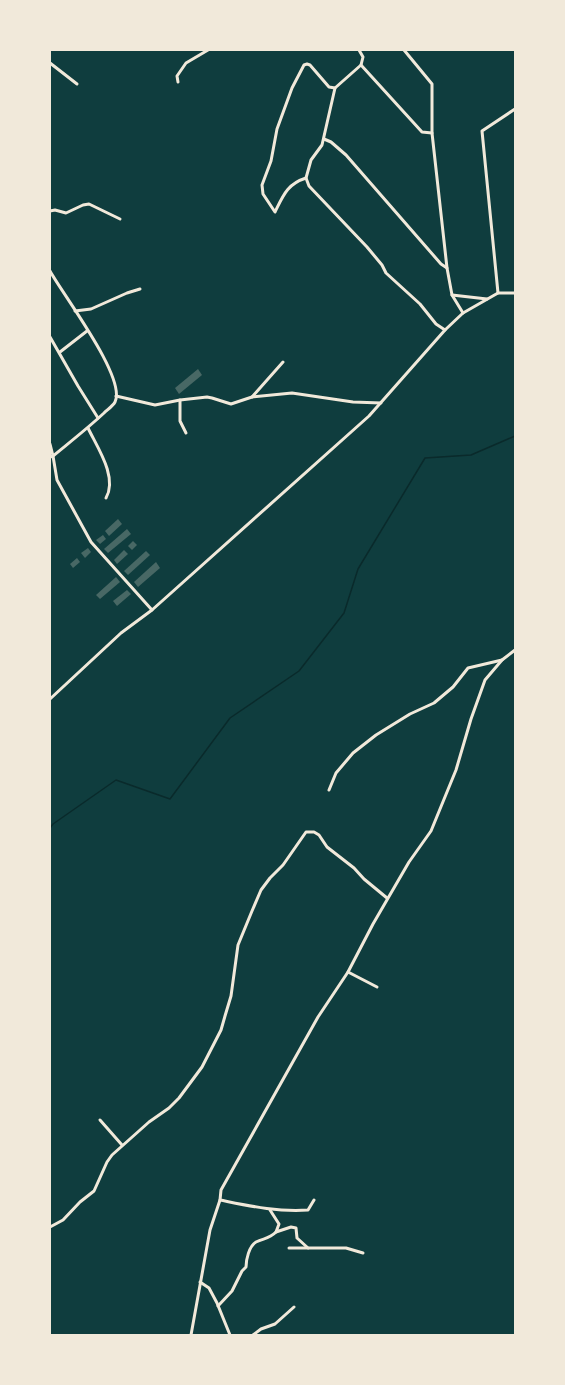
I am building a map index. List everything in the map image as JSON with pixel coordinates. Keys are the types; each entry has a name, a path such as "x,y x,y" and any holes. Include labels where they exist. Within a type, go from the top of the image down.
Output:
{"street":[{"path":"178,82 177,76 186,63 208,50"},
{"path":"359,50 363,57 361,65 335,88 324,139 311,160 306,178 309,186 367,246 382,265 386,273 420,304 436,324 445,330"},
{"path":"404,50 432,84 432,134 447,268 452,295 463,313"},
{"path":"50,63 77,84"},
{"path":"306,178 296,181 285,192 275,212 263,194 262,185 271,161 277,129 292,88 304,65 307,64 310,65 328,87 335,88"},
{"path":"361,65 422,132 432,134"},
{"path":"498,293 482,130 515,109"},
{"path":"324,139 332,142 346,155 440,264 447,268"},
{"path":"50,211 55,210 66,213 83,205 89,204 120,219"},
{"path":"50,273 104,357 114,379 116,396 114,403 88,428 51,456"},
{"path":"75,311 91,309 127,293 140,289"},
{"path":"50,699 121,633 152,610 357,427 381,403 445,330 463,313 498,293 515,293"},
{"path":"452,295 487,299"},
{"path":"60,352 88,331"},
{"path":"50,337 98,418"},
{"path":"252,397 283,362"},
{"path":"116,396 155,405 207,397 231,404 252,397 292,393 353,402 381,403"},
{"path":"180,400 180,421 186,434"},
{"path":"88,428 108,468 110,487 106,498"},
{"path":"50,444 51,456 57,480 91,542 152,610"},
{"path":"191,1335 210,1230 220,1200 221,1190 318,1017 348,972 387,898 409,862 431,831 456,770 471,718 485,680 502,660 515,650"},
{"path":"329,790 336,773 353,753 376,735 410,714 434,703 453,687 468,668 502,660"},
{"path":"50,1227 63,1220 80,1202 94,1191 106,1162 122,1145 148,1122 169,1108 179,1098 207,1059 221,1030 231,996 238,945 261,890 282,865 306,832 314,832 319,835 327,847 354,868 364,879 387,898"},
{"path":"348,972 377,988"},
{"path":"100,1120 122,1145"},
{"path":"220,1200 270,1210 294,1211 308,1210 314,1200"},
{"path":"270,1210 279,1224 276,1232"},
{"path":"218,1306 232,1291 242,1271 246,1267 246,1261 256,1242 264,1240 276,1232 291,1227 296,1228 296,1238 308,1248"},
{"path":"289,1248 346,1248 363,1253"},
{"path":"200,1282 209,1288 230,1335"},
{"path":"253,1335 261,1329 275,1324 294,1307"}],"building":[{"path":"198,369 202,375 179,394 175,388"},
{"path":"118,519 122,524 109,536 105,531"},
{"path":"127,529 131,534 108,553 104,549"},
{"path":"103,535 106,539 100,544 96,540"},
{"path":"133,541 137,545 132,550 128,546"},
{"path":"88,548 91,552 85,558 81,553"},
{"path":"124,550 128,554 117,564 114,560"},
{"path":"146,551 150,555 128,575 124,571"},
{"path":"77,558 80,562 73,568 70,564"},
{"path":"156,562 160,568 138,587 134,582"},
{"path":"116,577 120,582 100,599 96,595"},
{"path":"127,590 131,594 117,606 113,601"}],"waterway":[{"path":"50,828 53,824 116,780 170,799 230,718 299,671 344,613 358,569 425,458 471,455 515,436"}]}
